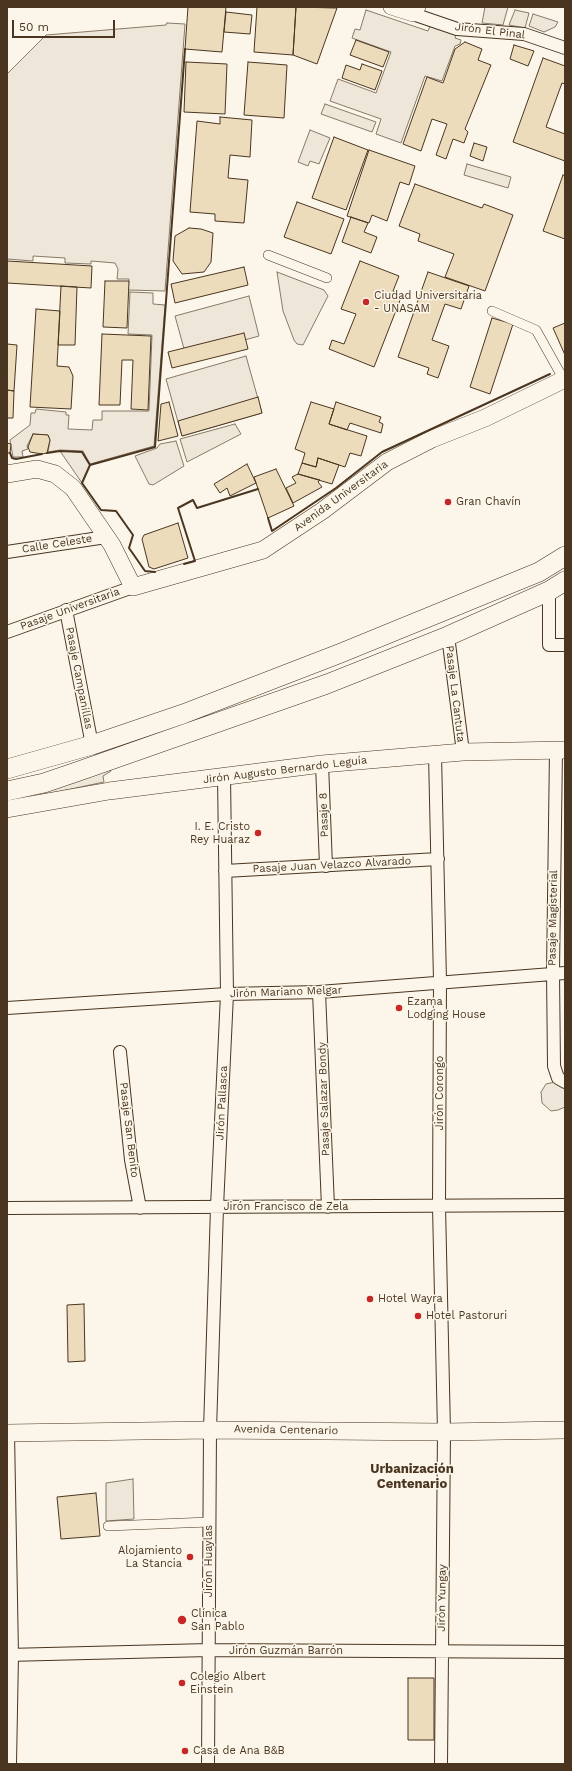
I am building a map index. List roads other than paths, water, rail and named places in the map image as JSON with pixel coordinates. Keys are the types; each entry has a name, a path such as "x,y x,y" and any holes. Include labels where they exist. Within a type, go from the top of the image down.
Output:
{"main road":[{"name":"Avenida Universitaria","path":"133,587 263,550 322,511 387,462 432,439 485,418 564,379"},
{"path":"7,474 37,469 55,474 73,488 106,537 133,587"},
{"path":"7,769 92,745 183,714 341,653 539,572 565,556"},
{"path":"7,791 44,783 327,684 448,636 549,591 565,581"},
{"name":"Jirón Augusto Bernardo Leguía","path":"7,809 109,791 322,764 463,752 560,750"},
{"name":"Avenida Centenario","path":"8,1433 210,1430 444,1432 565,1430"}],"street":[{"name":"Jirón El Pinal","path":"391,7 415,11 457,29 524,34 565,48"},
{"path":"268,256 327,278"},
{"path":"492,311 536,330 564,379"},
{"name":"Calle Celeste","path":"7,552 106,537"},
{"name":"Pasaje Universitaria","path":"7,632 133,587"},
{"path":"549,591 549,645 565,645"},
{"name":"Pasaje Campanillas","path":"66,610 92,745"},
{"name":"Pasaje La Cantuta","path":"448,636 463,752"},
{"name":"Pasaje Magisterial","path":"560,750 553,972 554,1066 558,1078 565,1082"},
{"name":"Jirón Corongo","path":"435,754 440,981 439,1206 444,1432"},
{"name":"Pasaje 8","path":"322,764 326,866"},
{"name":"Jirón Pallasca","path":"210,1430 217,1207 227,994 224,776"},
{"name":"Pasaje Juan Velazco Alvarado","path":"225,871 438,859"},
{"name":"Jirón Mariano Melgar","path":"7,1008 227,994 320,992 553,972 565,973"},
{"name":"Pasaje Salazar Bondy","path":"320,992 328,1207"},
{"name":"Pasaje San Benito","path":"120,1052 131,1160 140,1208"},
{"name":"Jirón Francisco de Zela","path":"7,1208 565,1205"},
{"name":"Jirón Huaylas","path":"208,1764 210,1430"},
{"name":"Jirón Yungay","path":"441,1764 444,1432"},
{"path":"8,1433 10,1764"},
{"path":"108,1526 209,1522"},
{"name":"Jirón Guzmán Barrón","path":"9,1655 209,1650 565,1652"}],"place":[{"name":"Ciudad Universitaria - UNASAM","path":"366,302"},
{"name":"Gran Chavín","path":"448,502"},
{"name":"I. E. Cristo Rey Huaraz","path":"258,833"},
{"name":"Ezama Lodging House","path":"399,1008"},
{"name":"Hotel Wayra","path":"370,1299"},
{"name":"Hotel Pastoruri","path":"418,1316"},
{"name":"Alojamiento La Stancia","path":"190,1557"},
{"name":"Clínica San Pablo","path":"182,1620"},
{"name":"Colegio Albert Einstein","path":"182,1683"},
{"name":"Casa de Ana B&B","path":"185,1751"}],"district":[{"name":"Urbanización Centenario","path":"412,1476"}]}
